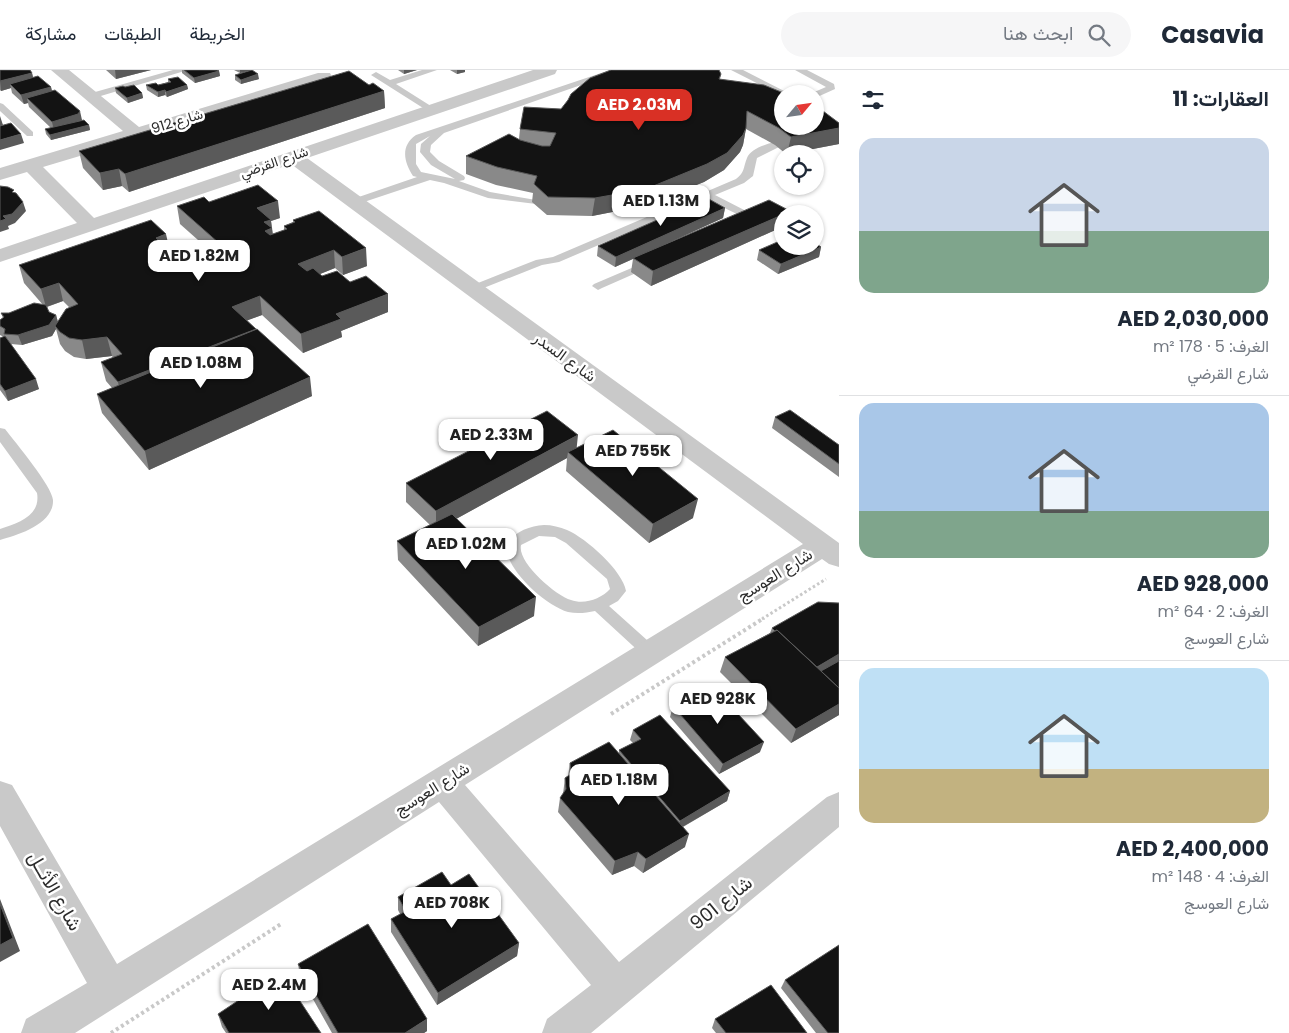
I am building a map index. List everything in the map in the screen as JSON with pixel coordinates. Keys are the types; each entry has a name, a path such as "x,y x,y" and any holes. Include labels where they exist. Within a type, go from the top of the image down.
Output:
{"street":[{"path":"59,70 136,133"},
{"path":"275,92 288,82 294,70"},
{"name":"شارع القرضي","path":"0,256 549,70"},
{"name":"شارع 912","path":"0,174 324,77"},
{"name":"شارع السدر","path":"292,156 831,551"},
{"path":"30,164 90,225"},
{"name":"شارع العوسج","path":"40,1033 651,652 831,551"},
{"path":"443,782 462,807 617,988"},
{"name":"شارع الأثــل","path":"0,794 110,988"},
{"name":"شارع 901","path":"561,1033 835,818"}],"lane":[{"path":"89,94 165,70"},
{"path":"89,94 183,70"},
{"path":"389,83 432,70"},
{"path":"444,130 429,140 424,148 428,157 446,171 492,192 533,200 488,195 447,180 427,178 414,172 411,164 410,148 412,144 429,133 444,130 619,70"},
{"path":"736,70 774,88"},
{"path":"800,70 831,86 830,89 824,91"},
{"path":"376,75 431,110"},
{"path":"0,106 30,134"},
{"path":"476,291 548,267 555,260 745,177 751,170 752,157 760,151 774,145"},
{"path":"349,199 446,171"},
{"path":"349,199 414,172"},
{"path":"706,195 747,217 743,221 725,229"},
{"path":"598,286 662,258"},
{"path":"0,432 44,492 46,498 45,506 34,520 0,535"},
{"path":"546,530 565,535 612,575 617,583 618,591 598,605 580,608 558,602 518,564 513,556 513,546 517,540 534,531 546,530"},
{"path":"598,605 651,652"}],"building":[{"path":"0,70 30,70 32,73 0,81"},
{"path":"184,70 217,70 219,71 194,78"},
{"path":"252,70 258,74 241,80 235,75"},
{"path":"611,70 719,70 721,74 719,79 764,85 774,89 774,125 747,111 746,128 743,135 727,153 707,164 646,189 595,198 548,197 534,184 537,176 497,167 466,156 509,134 520,140 542,146 550,146 556,133 520,129 524,107 561,109 571,94 590,78"},
{"path":"349,71 369,85 373,83 384,91 125,174 119,169 100,173 79,151"},
{"path":"38,76 51,87 21,95 10,84"},
{"path":"178,77 187,85 166,92 165,90 158,92 146,85 171,82 168,79"},
{"path":"134,85 142,93 127,98 115,88 123,86"},
{"path":"55,90 80,111 78,114 52,122 27,98"},
{"path":"824,112 839,123 839,128 824,131"},
{"path":"84,120 89,125 50,135 45,129"},
{"path":"11,123 21,134 0,140 0,126"},
{"path":"258,185 278,201 257,208 271,220 264,222 272,228 265,231 270,235 287,229 284,226 295,222 293,220 319,211 366,248 342,257 334,250 298,264 307,271 313,268 322,276 337,271 350,282 366,276 388,294 336,314 341,319 301,334 260,296 232,307 256,329 118,382 101,362 122,354 107,337 82,340 69,338 60,332 55,326 66,309 78,304 59,283 41,289 19,265 151,220 166,234 156,238 179,258 220,244 177,206 204,197 209,202"},
{"path":"0,186 14,190 12,192 16,193 23,202 12,214 3,216 6,219 0,221"},
{"path":"707,198 725,208 616,257 598,246"},
{"path":"769,200 779,205 774,205 774,218 653,271 633,258"},
{"path":"774,243 774,255 802,255 781,264 759,250"},
{"path":"34,303 46,305 49,312 56,315 49,325 18,335 4,334 5,329 0,326 0,320 4,317 1,313 9,313"},
{"path":"257,329 310,377 145,451 97,394"},
{"path":"5,336 36,379 5,391 0,384 0,338"},
{"path":"790,410 839,445 839,464 775,417"},
{"path":"547,411 578,435 436,511 406,483"},
{"path":"613,430 698,499 653,524 568,452"},
{"path":"452,514 536,597 479,627 397,541"},
{"path":"818,602 839,603 839,654 817,667 777,630 775,631 772,628"},
{"path":"777,630 839,688 839,704 796,729 725,657"},
{"path":"839,661 839,688 821,671"},
{"path":"713,687 764,742 723,764 673,706"},
{"path":"660,715 730,791 680,821 619,750 641,739 633,730"},
{"path":"609,742 689,834 646,859 638,852 615,861 560,798 566,789 565,778 571,774 570,763"},
{"path":"442,872 451,885 469,874 519,943 438,993 391,919 406,911 398,897"},
{"path":"0,904 13,938 0,945"},
{"path":"368,924 427,1019 405,1033 338,1033 298,964"},
{"path":"839,945 839,1033 828,1033 785,980"},
{"path":"281,972 321,1033 229,1033 218,1014"},
{"path":"771,985 807,1033 726,1033 715,1019"}]}
